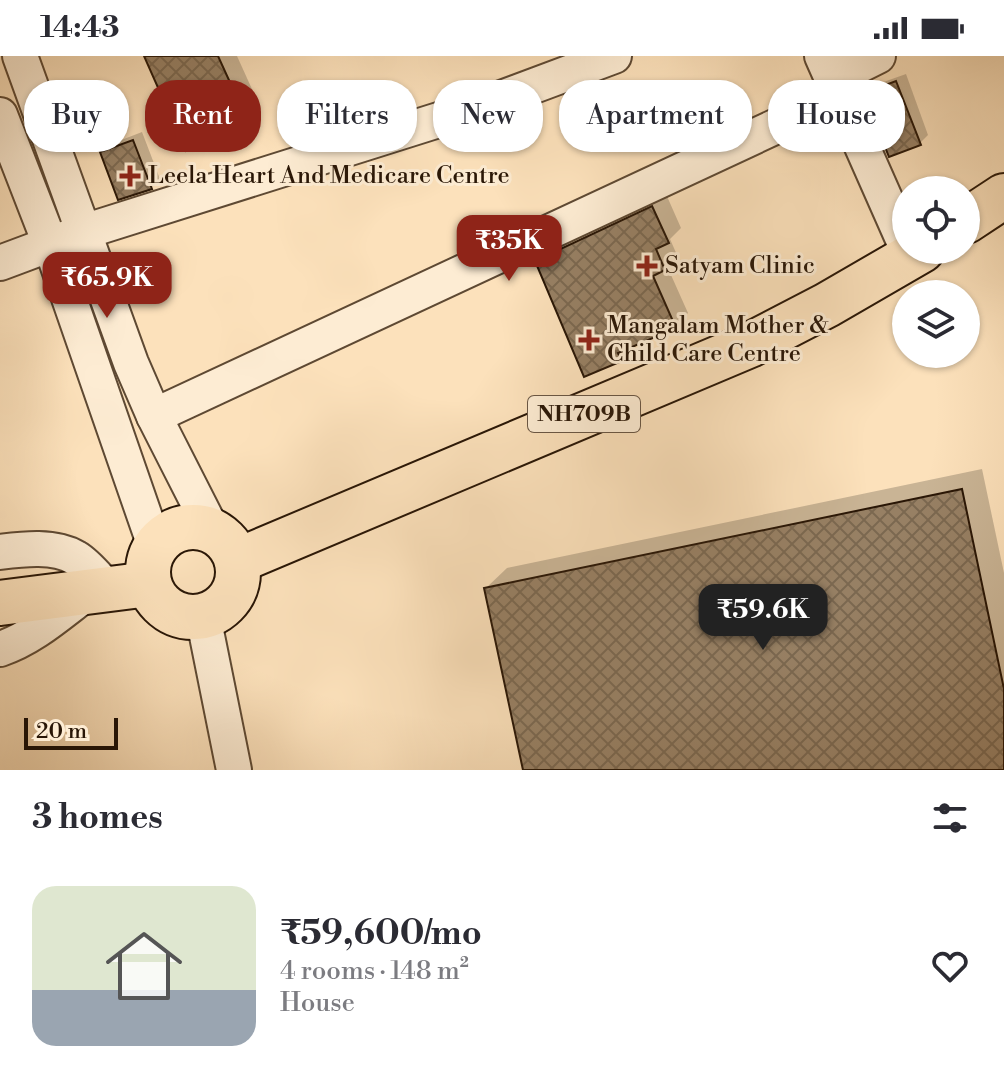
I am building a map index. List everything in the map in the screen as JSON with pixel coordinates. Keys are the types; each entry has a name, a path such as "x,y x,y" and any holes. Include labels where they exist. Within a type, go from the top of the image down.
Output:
{"highway":[{"path":"980,212 1004,196"},
{"name":"NH709B","path":"0,603 125,578 174,530 199,527 224,546 750,345 892,263"},
{"path":"125,578 155,596 164,607 189,617 203,616 227,601 238,576 224,546"}],"street":[{"path":"20,56 131,363 154,416 224,546"},
{"path":"0,263 83,232 464,112 614,56"},
{"path":"154,416 878,56"},
{"path":"831,77 892,208"},
{"path":"0,115 51,246 125,578"},
{"path":"0,552 51,550 125,578"},
{"path":"0,649 15,644 125,578"},
{"path":"203,616 234,770"}],"building":[{"path":"144,56 218,56 229,80 155,80"},
{"path":"905,104 921,145 905,151"},
{"path":"133,140 152,189 118,200 100,152 129,152 129,141"},
{"path":"652,206 669,243 656,249 665,270 653,276 676,328 618,353 622,361 584,377 535,261"},
{"path":"962,489 1004,689 1004,770 523,770 484,588"}],"place":[{"name":"Leela Heart And Medicare Centre","path":"130,176"},
{"name":"Satyam Clinic","path":"647,266"},
{"name":"Mangalam Mother & Child Care Centre","path":"589,340"}]}
